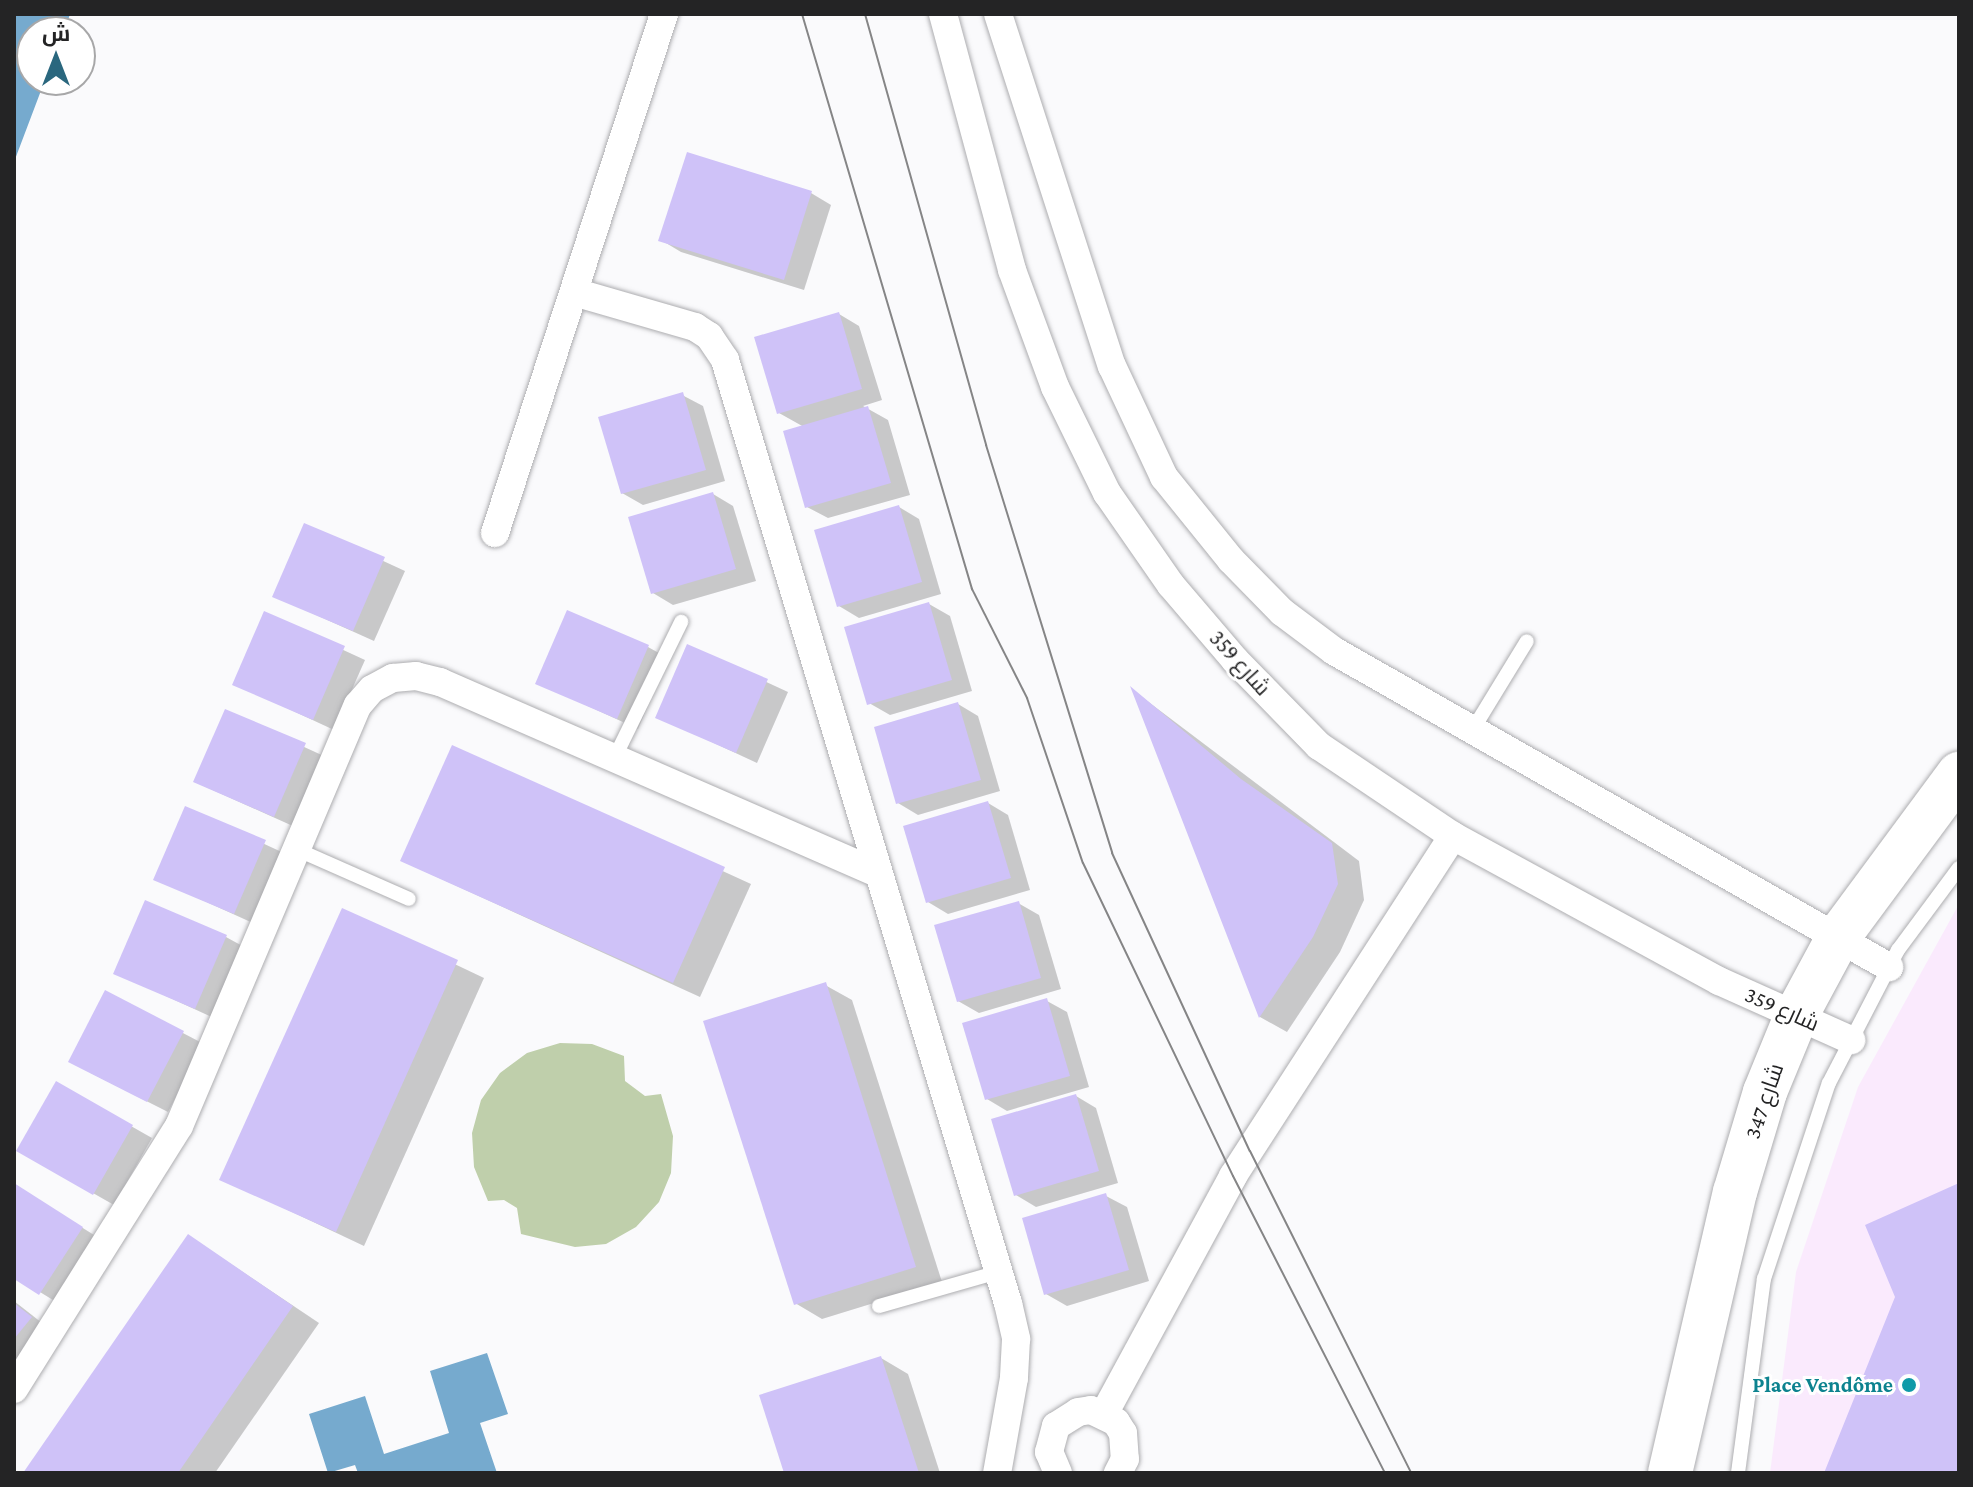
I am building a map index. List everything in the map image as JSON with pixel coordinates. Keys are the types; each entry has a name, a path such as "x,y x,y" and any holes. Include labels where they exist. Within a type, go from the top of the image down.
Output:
{"main road":[{"name":"شارع 347","path":"1670,1473 1735,1192 1765,1092 1797,1014 1839,936 1959,774"}],"street":[{"path":"495,533 664,14"},
{"name":"شارع 359","path":"943,14 1012,270 1055,387 1107,493 1171,585 1319,746 1453,836 1719,981 1851,1040"},
{"path":"998,14 1112,366 1164,477 1231,560 1282,612 1334,651 1889,967"},
{"path":"574,292 695,327 709,336 725,360 1016,1339 997,1473"},
{"path":"14,1389 179,1126 358,705 372,689 393,678 416,676 440,682 875,872"},
{"path":"1104,1414 1233,1176 1453,836"},
{"path":"1058,1473 1049,1452 1056,1426 1078,1412 1104,1414 1116,1422 1127,1446 1118,1473"}],"lane":[{"path":"614,759 681,622"},
{"path":"1472,731 1527,641"},
{"path":"298,850 409,899"},
{"path":"1738,1473 1764,1279 1829,1083 1889,967 1927,905 1959,868"},
{"path":"879,1306 998,1272"}],"shaded area":[{"path":"1959,904 1959,1473 1770,1473 1796,1272 1858,1087"}],"green space":[{"path":"560,1043 592,1044 624,1056 625,1081 645,1096 661,1094 673,1136 671,1173 659,1202 636,1227 606,1244 575,1247 521,1234 517,1208 504,1200 488,1201 474,1167 472,1133 481,1100 500,1073 527,1053"}],"water":[{"path":"16,14 70,14 16,16 16,96 39,96 14,162"},
{"path":"487,1353 508,1414 480,1423 497,1473 358,1473 355,1465 328,1473 309,1414 365,1396 384,1454 449,1433 430,1371"}],"building":[{"path":"687,152 812,191 784,280 658,241"},
{"path":"839,312 862,389 777,414 754,337"},
{"path":"683,392 706,470 621,494 598,417"},
{"path":"868,406 891,483 805,508 783,431"},
{"path":"713,492 736,569 651,594 628,517"},
{"path":"899,505 922,582 837,607 814,530"},
{"path":"304,523 385,557 353,631 272,597"},
{"path":"929,602 952,680 867,705 844,627"},
{"path":"567,610 649,645 617,719 535,684"},
{"path":"264,611 345,646 313,720 232,685"},
{"path":"687,644 768,679 736,753 655,718"},
{"path":"1130,686 1241,779 1332,843 1338,884 1313,937 1259,1018"},
{"path":"958,702 981,780 896,804 874,727"},
{"path":"225,709 306,743 274,817 193,782"},
{"path":"452,745 725,867 673,983 400,861"},
{"path":"988,801 1011,878 926,903 903,826"},
{"path":"185,806 266,840 234,914 153,880"},
{"path":"145,900 227,935 195,1009 113,974"},
{"path":"1019,901 1041,978 957,1002 934,925"},
{"path":"342,908 458,960 336,1232 219,1180"},
{"path":"826,982 916,1267 794,1305 703,1021"},
{"path":"105,990 184,1031 147,1102 68,1062"},
{"path":"1047,998 1070,1076 985,1100 962,1023"},
{"path":"56,1081 133,1125 93,1195 16,1151"},
{"path":"1076,1094 1099,1171 1014,1196 991,1119"},
{"path":"14,1183 83,1227 39,1295 14,1279"},
{"name":"Place Vendôme","path":"1959,1183 1959,1473 1824,1473 1895,1297 1865,1225"},
{"path":"1106,1193 1129,1270 1044,1295 1022,1218"},
{"path":"188,1234 293,1306 178,1473 23,1473"},
{"path":"14,1303 32,1317 14,1339"},
{"path":"881,1356 919,1473 784,1473 759,1395"}],"tram line":[{"path":"802,14 972,589 1027,698 1083,863 1233,1176 1385,1473"},
{"path":"865,14 986,445 1112,853 1250,1151 1411,1473"}],"place":[{"name":"Place Vendôme","path":"1909,1385"}]}
